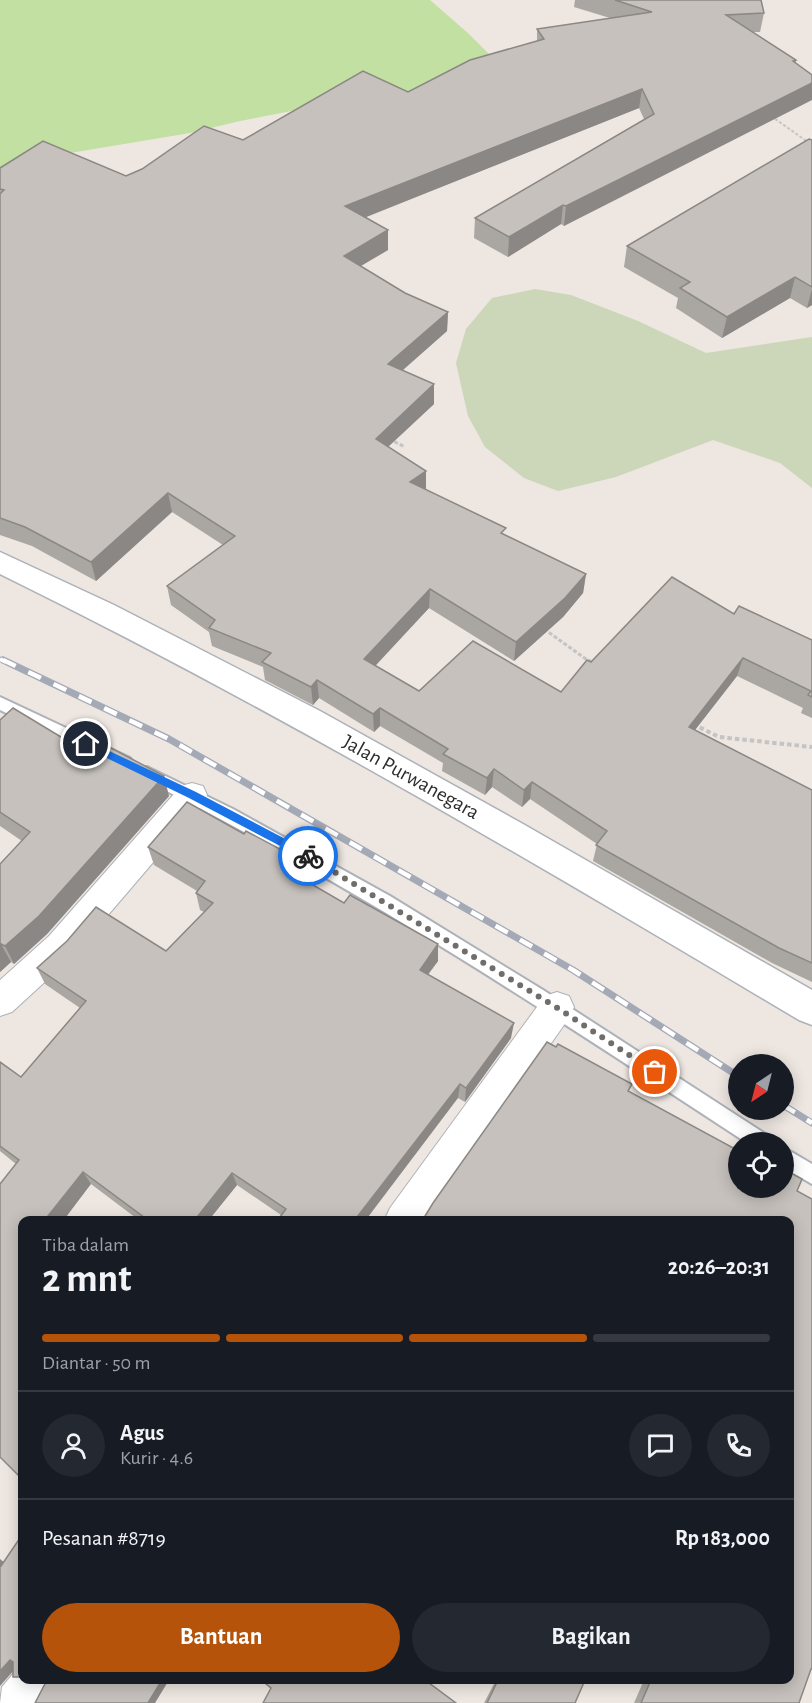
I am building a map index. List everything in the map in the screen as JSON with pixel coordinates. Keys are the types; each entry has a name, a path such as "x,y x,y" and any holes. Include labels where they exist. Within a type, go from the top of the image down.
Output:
{"street":[{"name":"Jalan Purwanegara","path":"0,562 87,603 432,787 812,1010"},
{"path":"0,1001 61,946 192,795"},
{"path":"407,1216 556,1007"},
{"path":"18,1703 32,1684"}],"lane":[{"path":"0,703 192,795 304,854 556,1007 746,1132"},
{"path":"794,1163 812,1175"}],"path":[{"path":"771,115 812,145"},
{"path":"385,437 405,447"},
{"path":"536,624 600,669"},
{"path":"687,721 719,736 812,747"}],"green space":[{"path":"0,0 430,0 496,61 506,89 348,100 190,133 46,157 0,174"},
{"path":"535,289 571,295 638,321 706,353 812,337 812,488 780,463 713,440 616,477 558,491 524,478 485,447 468,416 456,363 466,329 492,298"}],"building":[{"path":"615,0 761,0 764,13 726,15 796,60 793,61 812,75 812,83 566,206 563,205 509,237 475,218 654,114 642,89 345,206 388,230 344,256 405,293 448,312 388,364 434,384 376,439 426,471 410,482 506,528 501,533 586,574 565,598 516,642 430,589 364,659 419,691 473,641 561,692 587,660 591,662 672,577 734,614 739,606 812,640 812,697 808,695 811,691 743,658 689,727 812,790 812,963 779,948 596,845 607,831 532,782 524,790 494,769 487,778 443,754 448,749 380,708 373,714 317,680 311,687 262,662 271,653 209,628 215,620 167,586 235,536 168,493 91,562 25,527 0,518 0,194 4,190 0,189 0,168 43,141 126,176 142,169 204,126 243,140 363,71 408,92 470,60 544,39 537,29 652,12"},
{"path":"809,139 812,140 812,287 795,277 727,317 680,288 690,282 627,246"},
{"path":"13,708 99,760 111,748 164,776 39,916 5,946 0,945 0,864 30,832 0,812 0,720"},
{"path":"187,802 244,834 246,831 291,855 282,867 344,903 350,895 438,944 420,970 514,1023 466,1088 460,1084 358,1216 281,1216 286,1209 232,1173 198,1216 142,1216 83,1172 48,1216 18,1216 18,1475 0,1457 0,1184 19,1160 0,1146 0,1062 21,1077 86,1001 37,968 67,941 96,907 166,951 213,903 196,893 205,881 148,847"},
{"path":"547,1042 556,1047 558,1044 632,1084 628,1091 728,1145 728,1198 794,1198 794,1175 802,1179 797,1191 812,1199 812,1669 799,1703 641,1703 649,1684 794,1684 794,1216 425,1216"},
{"path":"18,1541 18,1677 13,1677 13,1662 10,1660 0,1671 1,1566"},
{"path":"45,1684 160,1684 148,1703 35,1703"},
{"path":"266,1684 430,1684 456,1703 263,1703 271,1688"},
{"path":"496,1684 583,1684 575,1703 487,1703"}],"railway":[{"path":"0,659 6,662"},
{"path":"3,660 169,739 573,970 728,1070"},
{"path":"794,1112 812,1123"}],"way so far":[{"path":"308,856 556,1007 655,1072"}],"route":[{"path":"86,744 192,795 308,856"}]}
